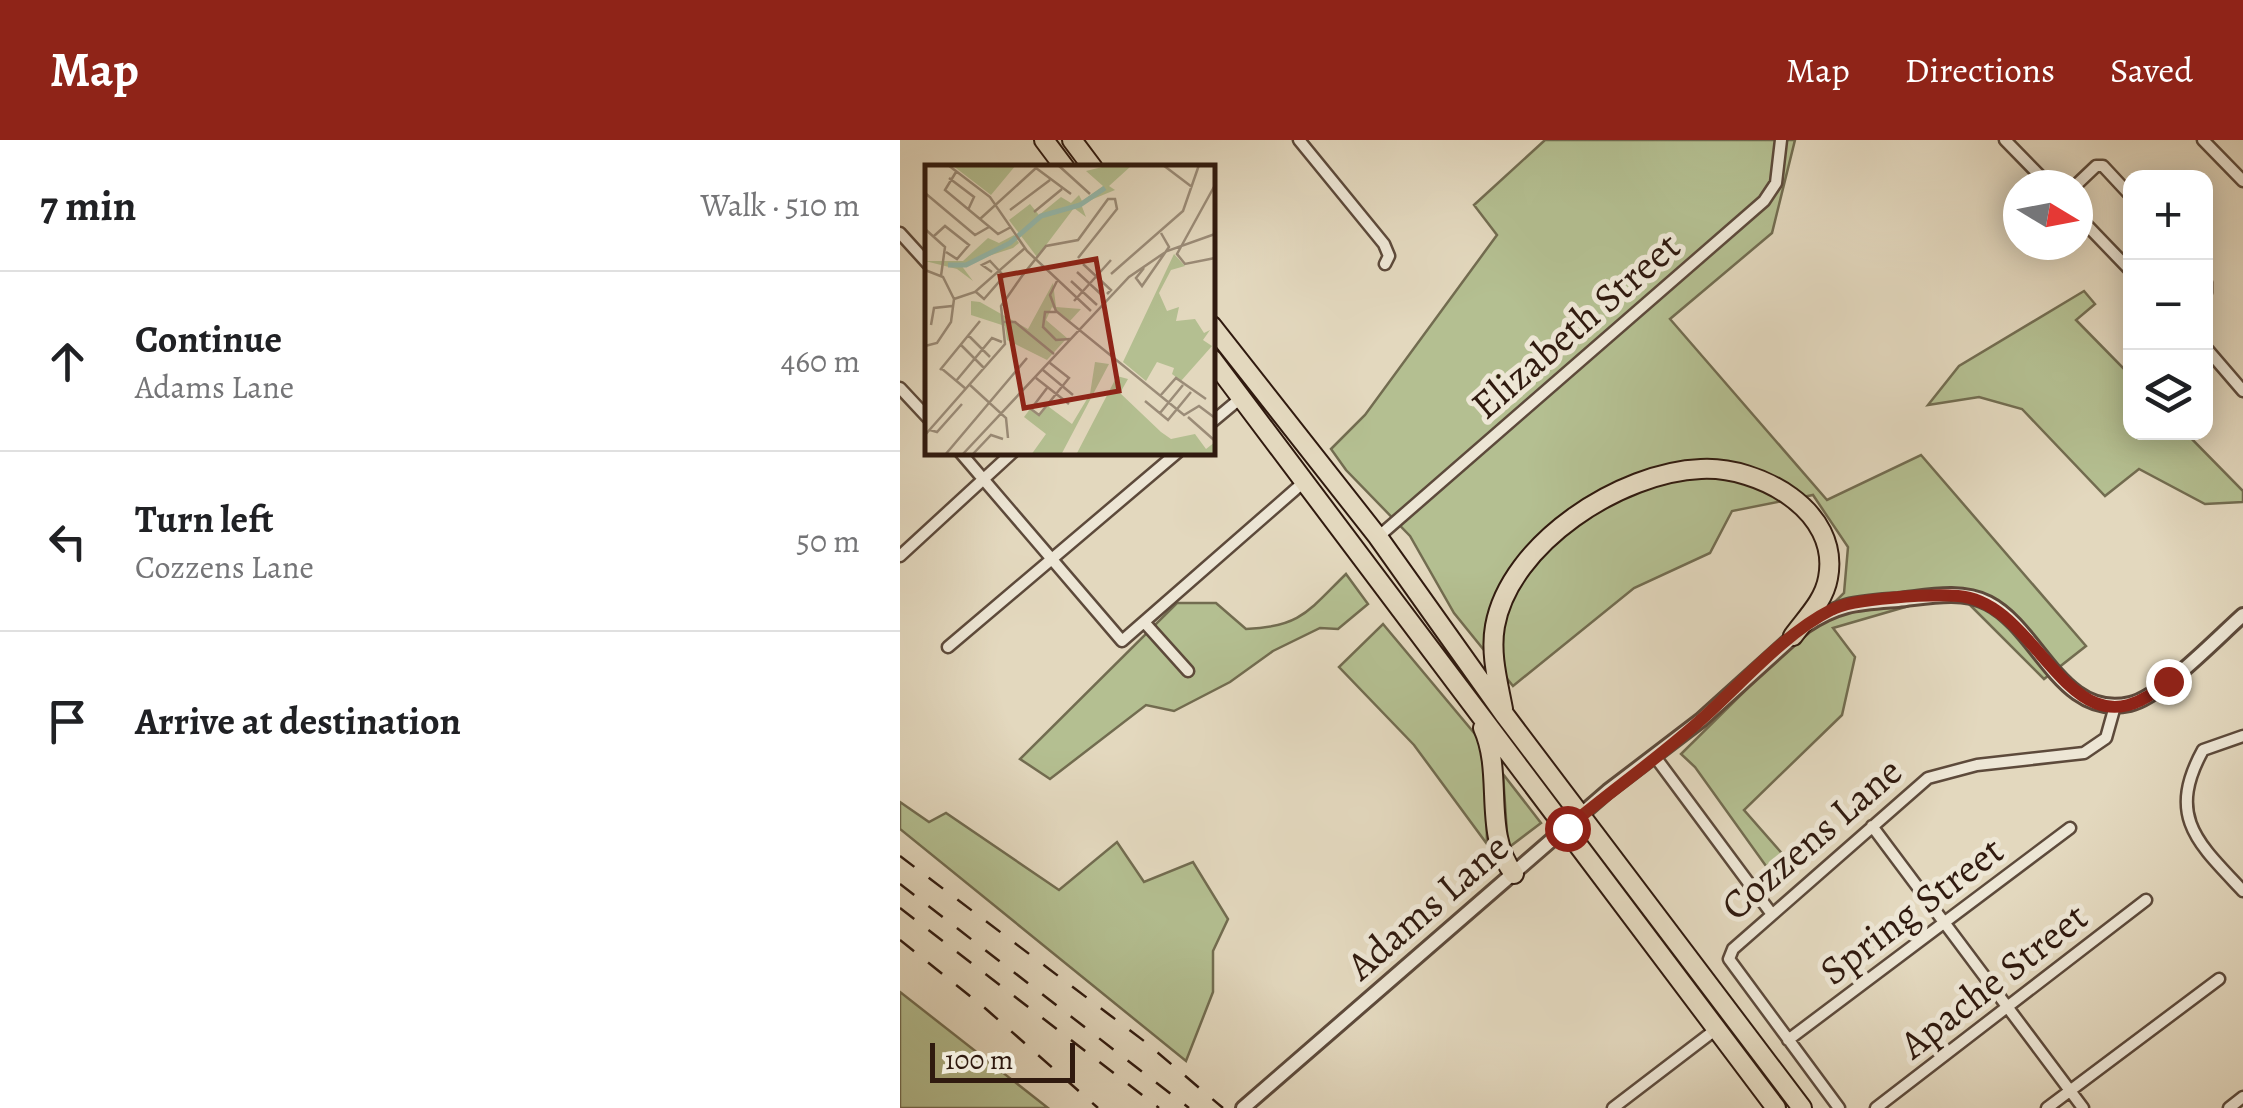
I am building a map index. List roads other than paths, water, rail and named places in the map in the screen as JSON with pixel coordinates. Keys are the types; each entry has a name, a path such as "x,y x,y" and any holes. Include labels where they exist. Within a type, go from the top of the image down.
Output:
{"highway":[{"path":"1044,140 1063,165"},
{"path":"1072,140 1090,165"},
{"path":"1215,330 1378,538 1504,714 1715,1030 1776,1108"},
{"path":"1215,363 1470,700 1574,822 1802,1108"},
{"path":"1504,714 1494,659 1494,632 1501,606 1517,576 1539,548 1574,518 1628,487 1663,475 1702,468 1742,473 1782,491 1813,519 1827,545 1828,580 1820,600 1793,636"},
{"path":"1470,700 1492,749 1498,848 1514,874"}],"street":[{"path":"1299,140 1384,244 1388,256 1385,264"},
{"name":"Elizabeth Street","path":"1378,538 1764,201 1776,184 1781,140"},
{"path":"2005,140 2034,170"},
{"path":"2203,140 2243,181"},
{"path":"2091,170 2103,166 2123,187"},
{"path":"2093,232 2123,263"},
{"path":"900,233 925,261"},
{"path":"2208,350 2243,391"},
{"path":"900,388 925,415"},
{"path":"1215,420 1242,397"},
{"path":"963,455 1122,642 1305,481"},
{"path":"900,556 1010,455"},
{"path":"948,647 1175,455"},
{"name":"Adams Lane","path":"1244,1108 1608,791 1656,758 1793,636 1816,618 1847,603 1941,596 1986,602 2003,614 2070,688 2095,702 2115,706"},
{"path":"2115,706 2151,696 2243,615"},
{"path":"1144,622 1188,672"},
{"name":"Cozzens Lane","path":"1839,1108 1729,959 1732,949 1928,778 1941,772 2091,750 2106,738 2115,706"},
{"path":"2243,736 2203,750 2185,791 2186,814 2193,833 2243,891"},
{"path":"1656,758 1771,913"},
{"path":"1872,826 2083,1108"},
{"name":"Spring Street","path":"1788,1040 2070,828"},
{"name":"Apache Street","path":"1876,1108 2146,900"},
{"path":"2047,1108 2219,980"},
{"path":"1613,1108 1715,1030"},
{"path":"2229,1108 2243,1097"}],"railway":[{"path":"900,856 1144,1041 1223,1108"},
{"path":"900,884 1189,1108"},
{"path":"900,908 1159,1108"},
{"path":"900,940 986,1009 1098,1108"}]}
